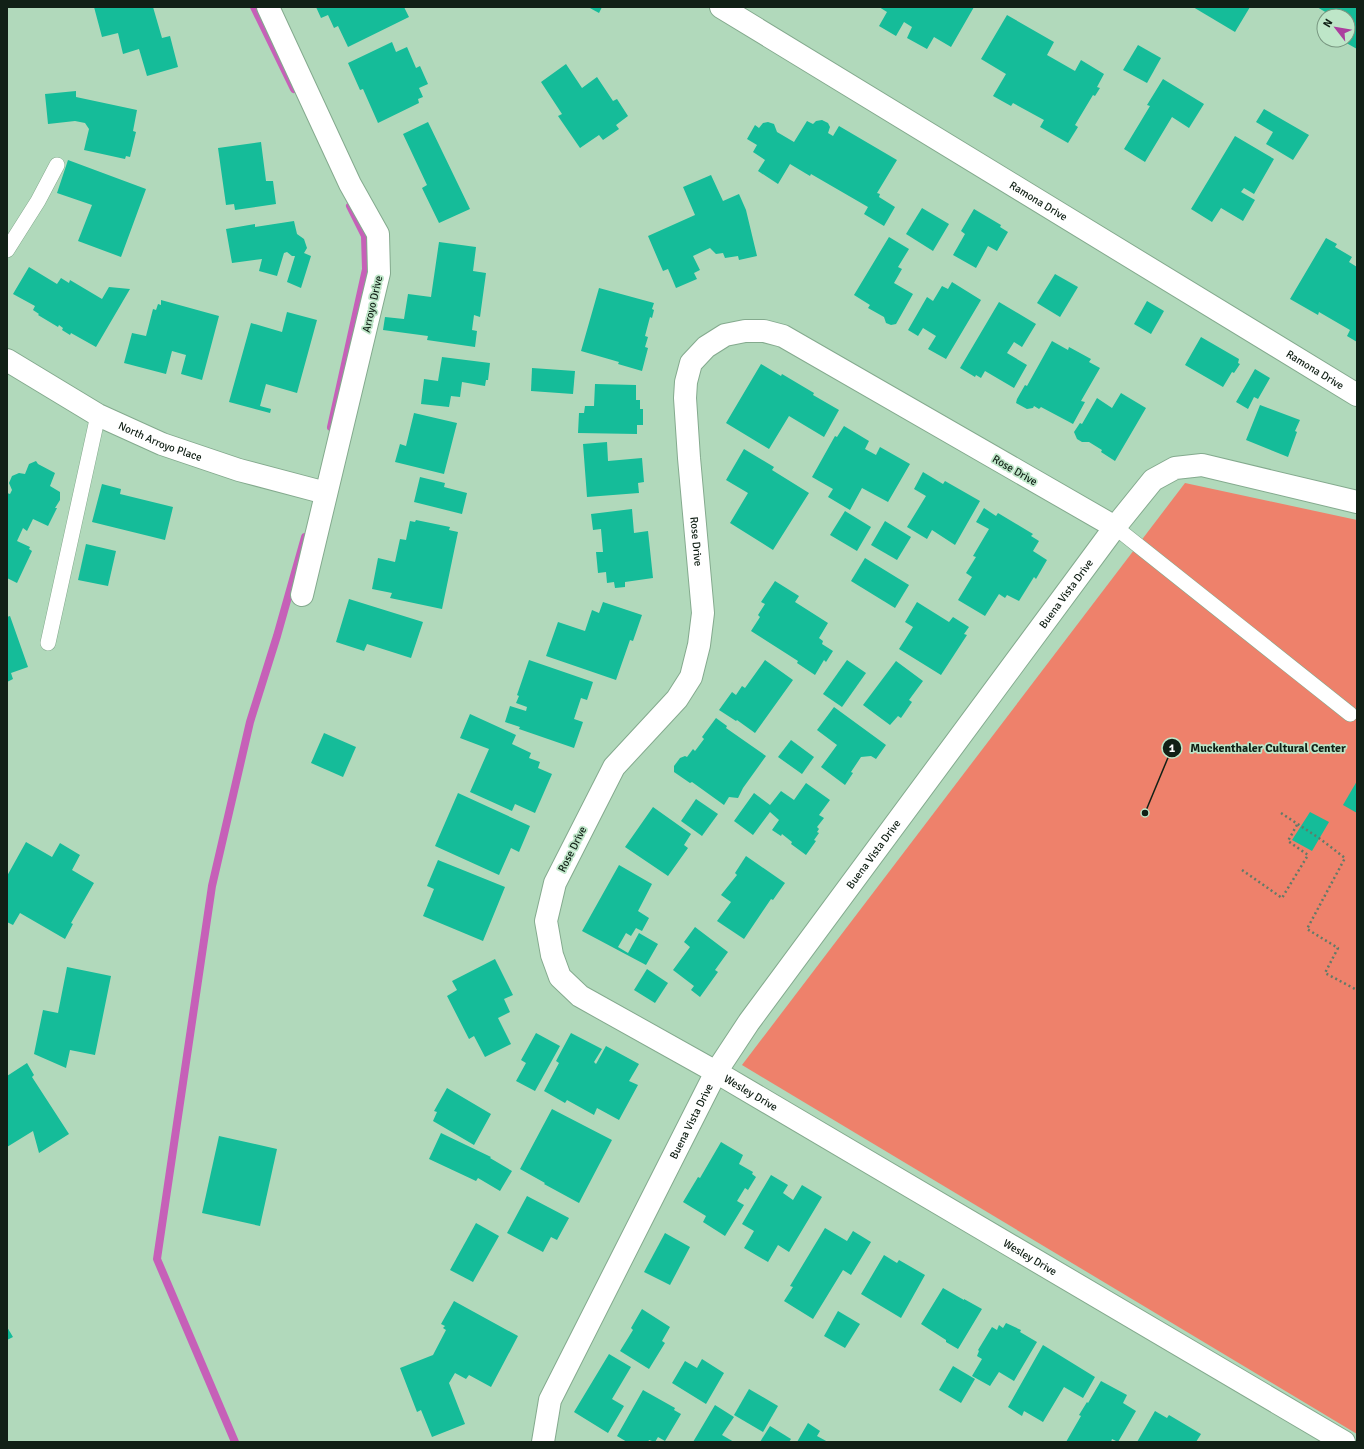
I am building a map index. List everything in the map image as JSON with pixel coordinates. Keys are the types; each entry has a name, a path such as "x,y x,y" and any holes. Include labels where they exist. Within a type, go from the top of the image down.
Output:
{"street":[{"name":"Arroyo Drive","path":"268,7 350,184 378,234 379,273 302,595"},
{"name":"Ramona Drive","path":"721,7 1357,395"},
{"name":"Rose Drive","path":"716,1072 580,996 560,976 552,955 546,921 555,883 614,766 677,699 691,677 703,613 685,398 686,382 690,363 706,347 725,335 745,331 764,331 783,336 1115,527"},
{"name":"North Arroyo Place","path":"7,360 98,415 162,444 239,470 326,492"},
{"name":"Buena Vista Drive","path":"543,1442 550,1400 716,1072 754,1015 1115,527 1153,480 1175,468 1202,464 1357,502"},
{"name":"Wesley Drive","path":"716,1072 1344,1442"}],"lane":[{"path":"7,250 38,201 57,165"},
{"path":"48,643 98,415"},
{"path":"1115,527 1350,714"}],"path":[{"path":"1281,813 1298,823 1344,858 1307,929 1338,948 1325,973 1357,990"},
{"path":"1242,870 1282,898 1308,855 1288,841 1298,823"}],"shaded area":[{"path":"1185,483 1357,520 1357,1434 742,1065"}],"building":[{"path":"94,7 153,7 162,38 170,36 178,67 147,76 139,49 123,54 118,33 102,37"},
{"path":"316,7 404,7 409,17 348,47 338,26 334,28 328,15 321,18"},
{"path":"588,7 602,7 599,13"},
{"path":"879,7 974,7 951,47 934,37 927,49 907,38 912,27 904,22 896,36 879,26 887,12"},
{"path":"1193,7 1250,7 1235,32"},
{"path":"1317,7 1357,7 1357,49 1355,48 1356,8"},
{"path":"1007,15 1054,42 1047,55 1075,71 1081,60 1104,74 1097,87 1100,88 1095,96 1093,95 1075,125 1078,127 1068,143 1040,127 1044,120 1013,103 1011,106 993,96 1006,74 981,59"},
{"path":"392,42 396,52 407,47 416,68 420,66 428,84 419,88 423,97 418,99 419,103 378,123 363,89 360,90 348,63"},
{"path":"1138,45 1161,58 1147,83 1123,70"},
{"path":"566,64 582,88 597,77 613,101 617,99 628,116 616,125 619,129 603,140 599,135 580,148 558,116 562,114 541,82"},
{"path":"1163,79 1204,104 1189,128 1172,117 1145,162 1124,149 1150,106 1147,105"},
{"path":"76,91 76,97 137,110 133,131 136,132 130,157 126,156 125,159 84,150 89,129 85,123 75,121 48,124 45,94"},
{"path":"1264,109 1309,135 1293,160 1266,144 1273,132 1256,122"},
{"path":"822,120 828,123 830,127 828,133 833,136 839,126 897,160 877,193 880,194 879,197 895,207 884,226 864,214 868,207 811,174 810,176 790,164 778,184 758,171 765,160 753,152 757,145 747,139 755,125 759,128 763,123 768,122 774,124 777,132 794,142 807,121 813,124 816,121"},
{"path":"428,122 470,209 439,223 422,188 427,185 403,134"},
{"path":"1235,136 1274,159 1254,194 1244,188 1241,192 1255,200 1243,221 1221,208 1212,222 1191,209"},
{"path":"261,142 266,181 273,181 276,204 235,210 234,204 226,205 218,148"},
{"path":"68,160 146,189 121,257 78,241 92,205 57,193"},
{"path":"711,175 723,201 739,194 746,210 757,256 739,260 738,256 725,258 723,253 716,254 710,248 693,256 700,270 694,273 697,279 676,288 668,269 663,271 648,236 695,215 683,187"},
{"path":"922,208 949,224 933,251 906,234"},
{"path":"974,209 1001,225 1000,227 1008,232 997,251 988,246 976,268 953,255 965,234 961,231"},
{"path":"294,221 297,234 304,239 307,248 304,253 311,256 301,288 287,282 295,256 292,256 287,252 284,253 277,276 259,271 262,259 232,263 226,229 255,224 255,227"},
{"path":"889,237 909,249 898,267 902,269 894,283 913,294 896,324 891,325 886,323 884,317 868,308 870,305 854,295"},
{"path":"1326,238 1337,244 1335,247 1352,257 1349,262 1357,267 1357,342 1347,336 1350,330 1319,312 1318,315 1290,299"},
{"path":"439,242 476,247 473,271 486,273 480,317 474,315 472,330 477,331 475,347 427,340 428,336 383,330 385,317 404,319 408,294 431,297"},
{"path":"29,267 57,284 61,278 69,283 70,280 102,299 109,287 130,289 96,347 71,333 70,335 62,330 63,328 59,325 58,327 38,315 39,314 33,310 35,306 13,294"},
{"path":"1055,274 1078,287 1060,317 1037,303"},
{"path":"952,282 981,300 946,359 928,349 936,336 923,328 918,336 908,330 927,297 933,301 942,286 948,289"},
{"path":"599,288 654,303 652,318 650,317 645,336 648,337 645,347 648,348 642,371 618,364 619,362 581,351"},
{"path":"161,300 219,316 202,380 181,374 186,355 172,351 166,374 124,363 132,333 146,336 153,309 156,310 158,304 161,305"},
{"path":"1147,301 1164,311 1151,334 1134,324"},
{"path":"999,302 1036,324 1022,347 1014,342 1007,353 1027,365 1014,388 985,371 981,378 976,375 975,377 960,368"},
{"path":"287,312 317,320 297,393 266,384 260,406 271,409 270,413 229,402 251,323 282,332"},
{"path":"1201,337 1239,359 1238,363 1240,364 1234,373 1232,372 1223,387 1185,365"},
{"path":"1052,341 1068,350 1069,347 1091,359 1089,362 1100,368 1081,401 1085,402 1073,424 1041,407 1039,409 1034,406 1033,408 1027,409 1016,403 1025,385 1027,386"},
{"path":"442,357 490,363 488,380 486,380 485,386 462,382 460,397 451,396 449,407 421,404 424,379 438,381"},
{"path":"761,364 781,376 782,374 814,393 813,395 839,410 824,437 789,416 769,449 726,423"},
{"path":"532,368 575,371 573,394 531,391"},
{"path":"1255,369 1270,378 1258,399 1254,397 1248,409 1236,402"},
{"path":"595,384 636,385 636,400 640,400 640,409 643,409 643,425 637,425 637,434 578,433 579,413 584,413 585,406 594,406"},
{"path":"1121,393 1146,408 1115,461 1101,452 1102,450 1089,442 1082,442 1077,439 1074,432 1080,423 1082,424 1097,398 1112,408"},
{"path":"1260,405 1300,420 1295,431 1297,432 1288,457 1246,440"},
{"path":"414,413 457,423 444,474 395,462 400,444 406,446"},
{"path":"844,426 869,441 865,449 876,455 880,447 910,464 888,502 862,488 850,510 828,497 833,489 812,477 835,436 837,437"},
{"path":"607,442 608,461 642,458 644,482 638,483 639,493 587,497 583,444"},
{"path":"744,449 774,467 772,470 809,493 773,550 730,523 748,493 726,480"},
{"path":"36,461 38,464 55,473 50,486 60,492 60,500 48,526 33,519 27,531 23,528 17,541 30,547 29,549 32,551 17,583 7,578 7,493 10,494 12,490 9,483 12,476 19,473 25,474 29,464"},
{"path":"923,472 943,484 945,481 980,501 955,545 932,530 927,539 907,527 926,496 914,489"},
{"path":"420,477 445,483 444,487 467,493 462,514 414,502"},
{"path":"102,484 121,489 120,494 173,507 165,540 92,522"},
{"path":"984,508 996,516 998,513 1033,534 1031,536 1039,541 1033,551 1047,560 1036,579 1034,577 1019,601 1007,595 1005,598 999,594 985,616 958,600 972,577 966,573 976,557 973,556 989,529 976,522"},
{"path":"632,509 634,533 648,531 653,578 625,582 625,587 615,588 614,582 607,583 606,572 598,573 596,552 603,552 601,529 593,530 591,514"},
{"path":"845,511 871,527 857,551 830,535"},
{"path":"416,520 450,527 449,530 458,532 442,609 390,598 392,593 372,589 378,558 395,562 400,539 406,540 410,521 415,522"},
{"path":"885,521 911,537 897,560 871,545"},
{"path":"86,544 116,551 108,586 78,580"},
{"path":"865,558 909,585 895,608 851,581"},
{"path":"775,581 799,596 795,602 828,623 819,638 823,641 822,644 833,651 826,662 824,660 815,675 797,663 798,661 751,631 760,617 758,615 765,604 761,602"},
{"path":"349,599 423,622 411,658 367,644 364,651 336,642"},
{"path":"603,602 642,615 633,641 630,640 616,680 546,656 558,622 585,631 592,610 599,613"},
{"path":"917,602 949,622 953,617 969,627 964,634 967,635 941,675 899,649 913,627 905,622"},
{"path":"10,616 28,667 11,673 13,679 7,682 7,617"},
{"path":"529,660 593,682 587,700 581,698 574,719 583,722 574,748 519,729 520,727 505,722 510,706 526,711 527,707 516,703 519,696 517,695"},
{"path":"765,660 793,680 755,733 737,720 736,721 719,710 732,692 736,695 742,686 745,688"},
{"path":"847,660 866,673 842,707 823,694"},
{"path":"896,661 923,681 909,700 912,702 901,718 898,716 890,725 863,705"},
{"path":"834,707 886,745 876,759 871,756 861,757 851,772 853,773 845,785 821,767 837,745 817,730"},
{"path":"470,714 516,735 512,744 531,753 529,758 540,762 538,768 552,774 535,813 515,804 512,811 470,792 489,749 460,738"},
{"path":"716,718 727,726 726,728 766,756 743,788 738,798 729,797 724,805 692,782 690,783 674,772 674,766 680,758 685,756 687,757 693,749 695,751 704,739 702,737"},
{"path":"324,733 356,747 343,777 311,763"},
{"path":"791,740 814,757 802,774 778,757"},
{"path":"1357,781 1357,813 1343,805"},
{"path":"806,783 830,800 819,815 824,818 817,827 819,829 817,832 819,833 814,840 816,841 806,855 791,844 792,842 782,834 781,836 772,830 779,820 770,812 753,835 734,821 754,793 770,805 781,791 794,800"},
{"path":"458,793 530,826 519,852 511,848 499,875 435,846"},
{"path":"696,799 718,814 702,836 681,821"},
{"path":"653,807 691,834 684,845 688,848 668,876 625,847"},
{"path":"1310,812 1329,822 1312,851 1292,840"},
{"path":"26,842 52,857 60,843 80,855 72,870 94,883 71,923 73,924 65,939 20,913 13,925 7,922 7,876"},
{"path":"746,856 785,883 773,900 771,899 744,939 717,921 731,902 721,895 737,875 735,873"},
{"path":"438,860 505,887 483,941 423,916 434,889 427,886"},
{"path":"619,865 652,884 638,911 649,918 642,931 636,928 631,936 626,933 618,947 628,953 639,933 658,944 646,965 582,931"},
{"path":"695,927 728,952 715,970 718,972 700,997 691,990 694,986 673,970 690,947 684,942"},
{"path":"495,959 513,995 504,999 510,1012 498,1018 511,1044 485,1057 474,1036 469,1039 447,996 457,990 452,981"},
{"path":"67,967 111,976 95,1055 70,1050 66,1068 34,1054 43,1010 58,1013"},
{"path":"647,969 668,983 655,1003 634,990"},
{"path":"536,1033 560,1046 535,1091 516,1081 526,1063 521,1060"},
{"path":"571,1033 602,1049 594,1062 596,1064 606,1046 639,1064 629,1081 638,1085 619,1120 597,1108 594,1115 567,1100 565,1103 544,1091 559,1063 556,1061"},
{"path":"27,1063 34,1075 32,1077 69,1134 39,1153 33,1131 7,1147 7,1076"},
{"path":"447,1088 491,1114 474,1145 433,1121 437,1112 434,1111"},
{"path":"552,1109 612,1140 579,1203 520,1169"},
{"path":"441,1133 491,1157 490,1158 512,1171 500,1191 478,1178 476,1181 429,1159"},
{"path":"219,1136 277,1149 260,1226 202,1213"},
{"path":"721,1142 743,1155 739,1164 753,1172 752,1174 756,1177 748,1190 745,1188 737,1201 744,1205 725,1236 703,1222 706,1216 683,1202 698,1177 700,1178"},
{"path":"771,1175 788,1185 783,1193 793,1200 802,1185 822,1197 789,1252 778,1245 768,1262 744,1248 754,1231 742,1224"},
{"path":"527,1196 569,1218 557,1240 551,1237 543,1252 507,1233"},
{"path":"476,1223 499,1236 473,1282 450,1270"},
{"path":"825,1228 847,1241 853,1231 871,1242 851,1275 843,1270 813,1319 784,1301 793,1287 790,1286"},
{"path":"665,1233 690,1247 670,1285 644,1272"},
{"path":"884,1255 897,1263 899,1260 925,1275 901,1318 861,1294"},
{"path":"943,1288 982,1309 958,1349 921,1324"},
{"path":"454,1301 518,1336 491,1387 469,1375 466,1379 455,1373 449,1383 465,1424 432,1437 421,1410 417,1412 400,1368 433,1355 446,1330 443,1328 445,1326 441,1324"},
{"path":"642,1309 670,1327 662,1341 665,1343 649,1369 620,1351 633,1330 631,1328"},
{"path":"838,1311 860,1324 845,1348 824,1336"},
{"path":"1006,1323 1021,1330 1020,1332 1037,1342 1014,1381 999,1372 990,1386 972,1376 982,1359 977,1356 978,1350 992,1327 997,1330 999,1325 1003,1328"},
{"path":"7,1327 13,1337 7,1340"},
{"path":"1043,1345 1095,1377 1083,1398 1064,1387 1043,1422 1024,1411 1022,1416 1008,1407"},
{"path":"609,1354 631,1367 612,1399 624,1406 608,1433 574,1412"},
{"path":"702,1359 724,1373 706,1404 672,1383 685,1361 697,1368"},
{"path":"953,1366 975,1379 961,1403 939,1390"},
{"path":"1101,1381 1127,1395 1123,1403 1136,1411 1118,1442 1112,1439 1111,1442 1066,1442 1081,1416 1079,1415"},
{"path":"749,1389 778,1406 763,1432 734,1415"},
{"path":"643,1390 675,1408 674,1410 681,1414 665,1441 658,1437 655,1442 649,1440 648,1442 627,1442 617,1436"},
{"path":"715,1405 734,1417 722,1435 734,1442 693,1442"},
{"path":"1155,1411 1167,1418 1169,1415 1201,1434 1196,1442 1137,1442"},
{"path":"808,1423 820,1431 817,1436 828,1442 797,1442"},
{"path":"770,1426 791,1439 789,1442 760,1442"}],"waterway":[{"path":"254,7 294,89"},
{"path":"331,427 366,269 365,236 350,206"},
{"path":"235,1442 157,1259 212,886 250,722 277,636 305,537"}],"place":[{"name":"Muckenthaler Cultural Center","path":"1145,813"}]}
